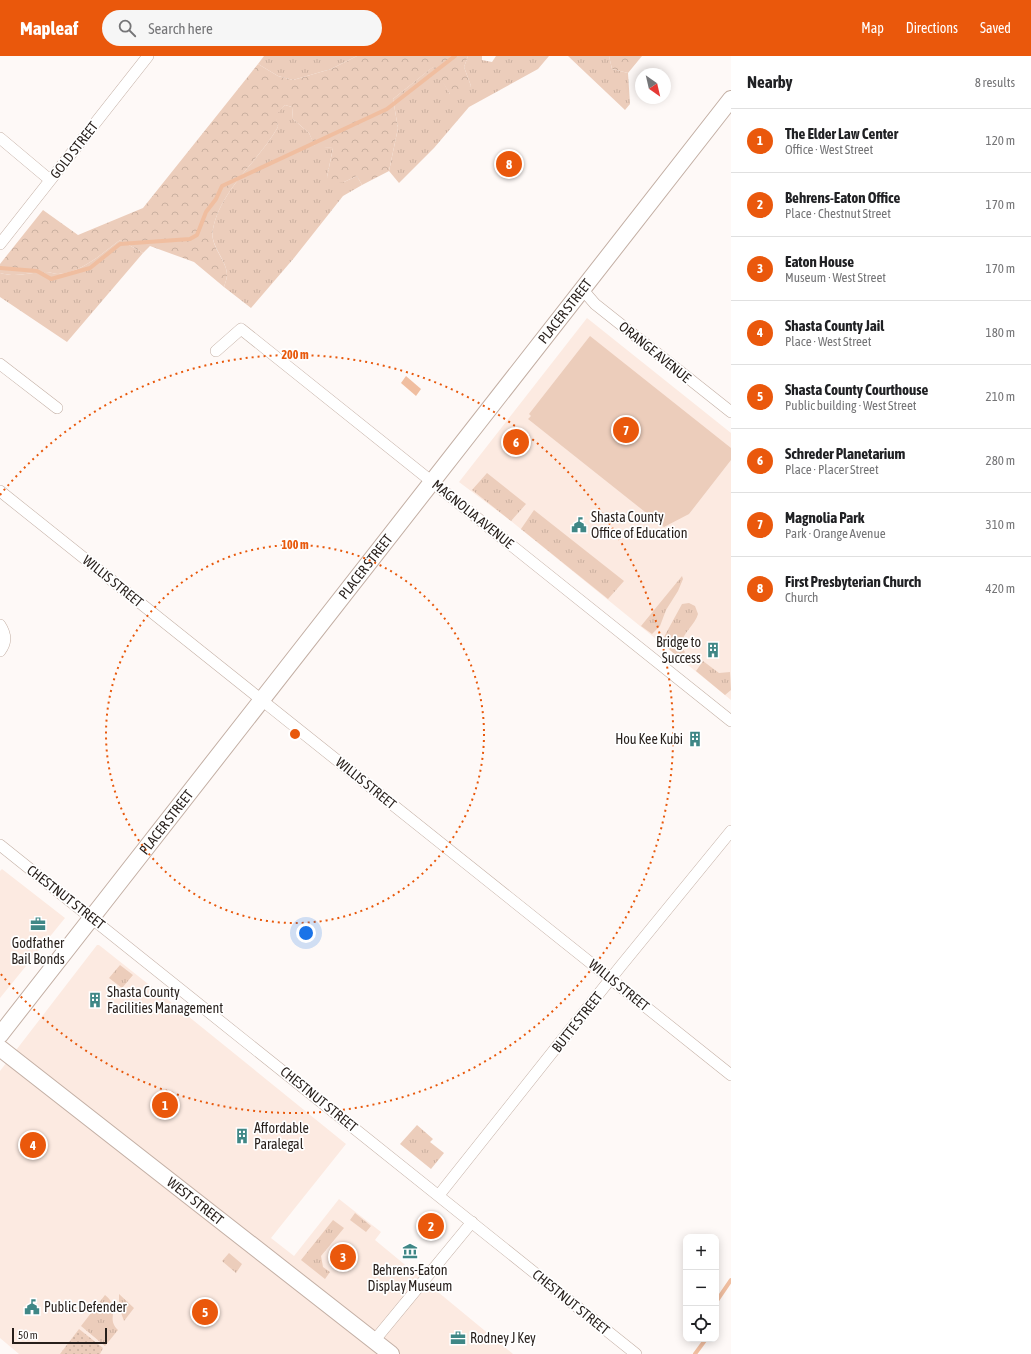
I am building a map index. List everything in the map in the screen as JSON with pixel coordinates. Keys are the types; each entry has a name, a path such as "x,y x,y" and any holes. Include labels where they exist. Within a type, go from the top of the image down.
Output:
{"main road":[{"name":"PLACER STREET","path":"0,1035 433,482 638,216 730,103"},
{"name":"WEST STREET","path":"0,1048 390,1354"}],"street":[{"name":"GOLD STREET","path":"0,244 148,56"},
{"path":"0,138 50,180"},
{"name":"ORANGE AVENUE","path":"582,289 595,304 731,412"},
{"name":"MAGNOLIA AVENUE","path":"216,351 241,329 731,721"},
{"path":"0,364 57,408"},
{"name":"WILLIS STREET","path":"0,491 731,1075"},
{"path":"0,651 5,641 1,627"},
{"name":"BUTTE STREET","path":"439,1195 611,978 731,831"},
{"name":"CHESTNUT STREET","path":"0,845 93,917 636,1354"},
{"path":"374,1341 472,1222"}],"shaded area":[{"path":"587,318 731,433 731,700 511,521 459,482"},
{"path":"406,376 421,389 416,396 401,383"},
{"path":"2,869 65,918 0,998 0,871"},
{"path":"97,945 99,945 162,995 346,1144 271,1238 294,1256 339,1199 381,1232 375,1240 513,1354 19,1354 0,1338 0,1071"}],"green space":[{"path":"264,56 357,56 331,69 293,80 278,76 258,64"},
{"path":"357,56 468,56 464,67 471,86 457,97 450,94 433,67 393,99 398,128 389,171 362,185 357,176 344,182 333,184 327,177 333,148 315,147 309,133 293,119 292,107 285,105 276,115 278,127 270,140 232,188 217,215 212,235 226,269 227,276 224,287 194,262 150,246 143,253 120,240 91,262 67,273 58,274 40,272 13,275 0,273 0,264 43,210 78,235 143,208 258,64 278,76 293,80 331,69"},
{"path":"468,56 482,56 482,60 492,62 496,56 549,56 538,69 469,107 434,148 399,183 389,171 398,128 393,99 434,66 450,94 471,86 464,67"},
{"path":"568,56 609,56 612,69 628,73 630,104 625,110"},
{"path":"609,56 642,56 628,73 612,69"},
{"path":"285,105 292,107 293,119 309,133 315,146 333,148 327,177 344,182 357,176 362,185 343,196 294,258 251,308 224,287 227,276 226,269 212,235 213,229 217,215 232,188 261,152 278,127 275,115"},
{"path":"120,240 143,253 67,342 0,297 0,273 13,275 40,272 58,274 67,273 91,262"},
{"path":"590,336 731,448 731,460 689,514 664,527 528,419 531,416 529,414"},
{"path":"487,473 526,504 511,521 472,490"},
{"path":"534,510 624,581 608,599 521,529"},
{"path":"682,576 683,579 678,591 666,610 660,626 652,634 641,626"},
{"path":"689,603 695,606 698,614 683,637 682,647 685,652 680,659 660,641 664,637 682,604"},
{"path":"703,661 719,673 730,672 731,690 725,695 696,671"},
{"path":"120,965 133,975 122,988 109,978"},
{"path":"417,1125 433,1139 430,1142 444,1153 431,1169 400,1144"},
{"path":"355,1213 371,1226 366,1232 350,1220"},
{"path":"333,1220 344,1228 321,1256 323,1267 330,1272 325,1279 301,1260"},
{"path":"229,1253 242,1264 236,1273 222,1261"},
{"path":"119,1294 134,1308 124,1321 119,1307"},
{"path":"105,1295 110,1300 112,1305 114,1326 118,1330 105,1346 81,1326"},
{"path":"79,1329 103,1348 100,1354 60,1354"}],"waterway":[{"path":"0,268 37,271 51,279 90,268 120,244 190,239 197,235 206,212 216,199 222,186 387,109 455,56"},
{"path":"719,1298 731,1280"},
{"path":"695,1354 704,1342"}],"place":[{"name":"First Presbyterian Church","path":"509,164"},
{"name":"Magnolia Park","path":"626,430"},
{"name":"Schreder Planetarium","path":"516,442"},
{"name":"Shasta County Office of Education","path":"579,525"},
{"name":"Bridge to Success","path":"713,650"},
{"name":"Hou Kee Kubi","path":"695,739"},
{"name":"Godfather Bail Bonds","path":"38,924"},
{"name":"Shasta County Facilities Management","path":"95,1000"},
{"name":"The Elder Law Center","path":"165,1105"},
{"name":"Affordable Paralegal","path":"242,1136"},
{"name":"Shasta County Jail","path":"33,1145"},
{"name":"Behrens-Eaton Office","path":"431,1226"},
{"name":"Behrens-Eaton Display Museum","path":"410,1251"},
{"name":"Eaton House","path":"343,1257"},
{"name":"Public Defender","path":"32,1307"},
{"name":"Shasta County Courthouse","path":"205,1312"},
{"name":"Rodney J Key","path":"458,1338"}]}
